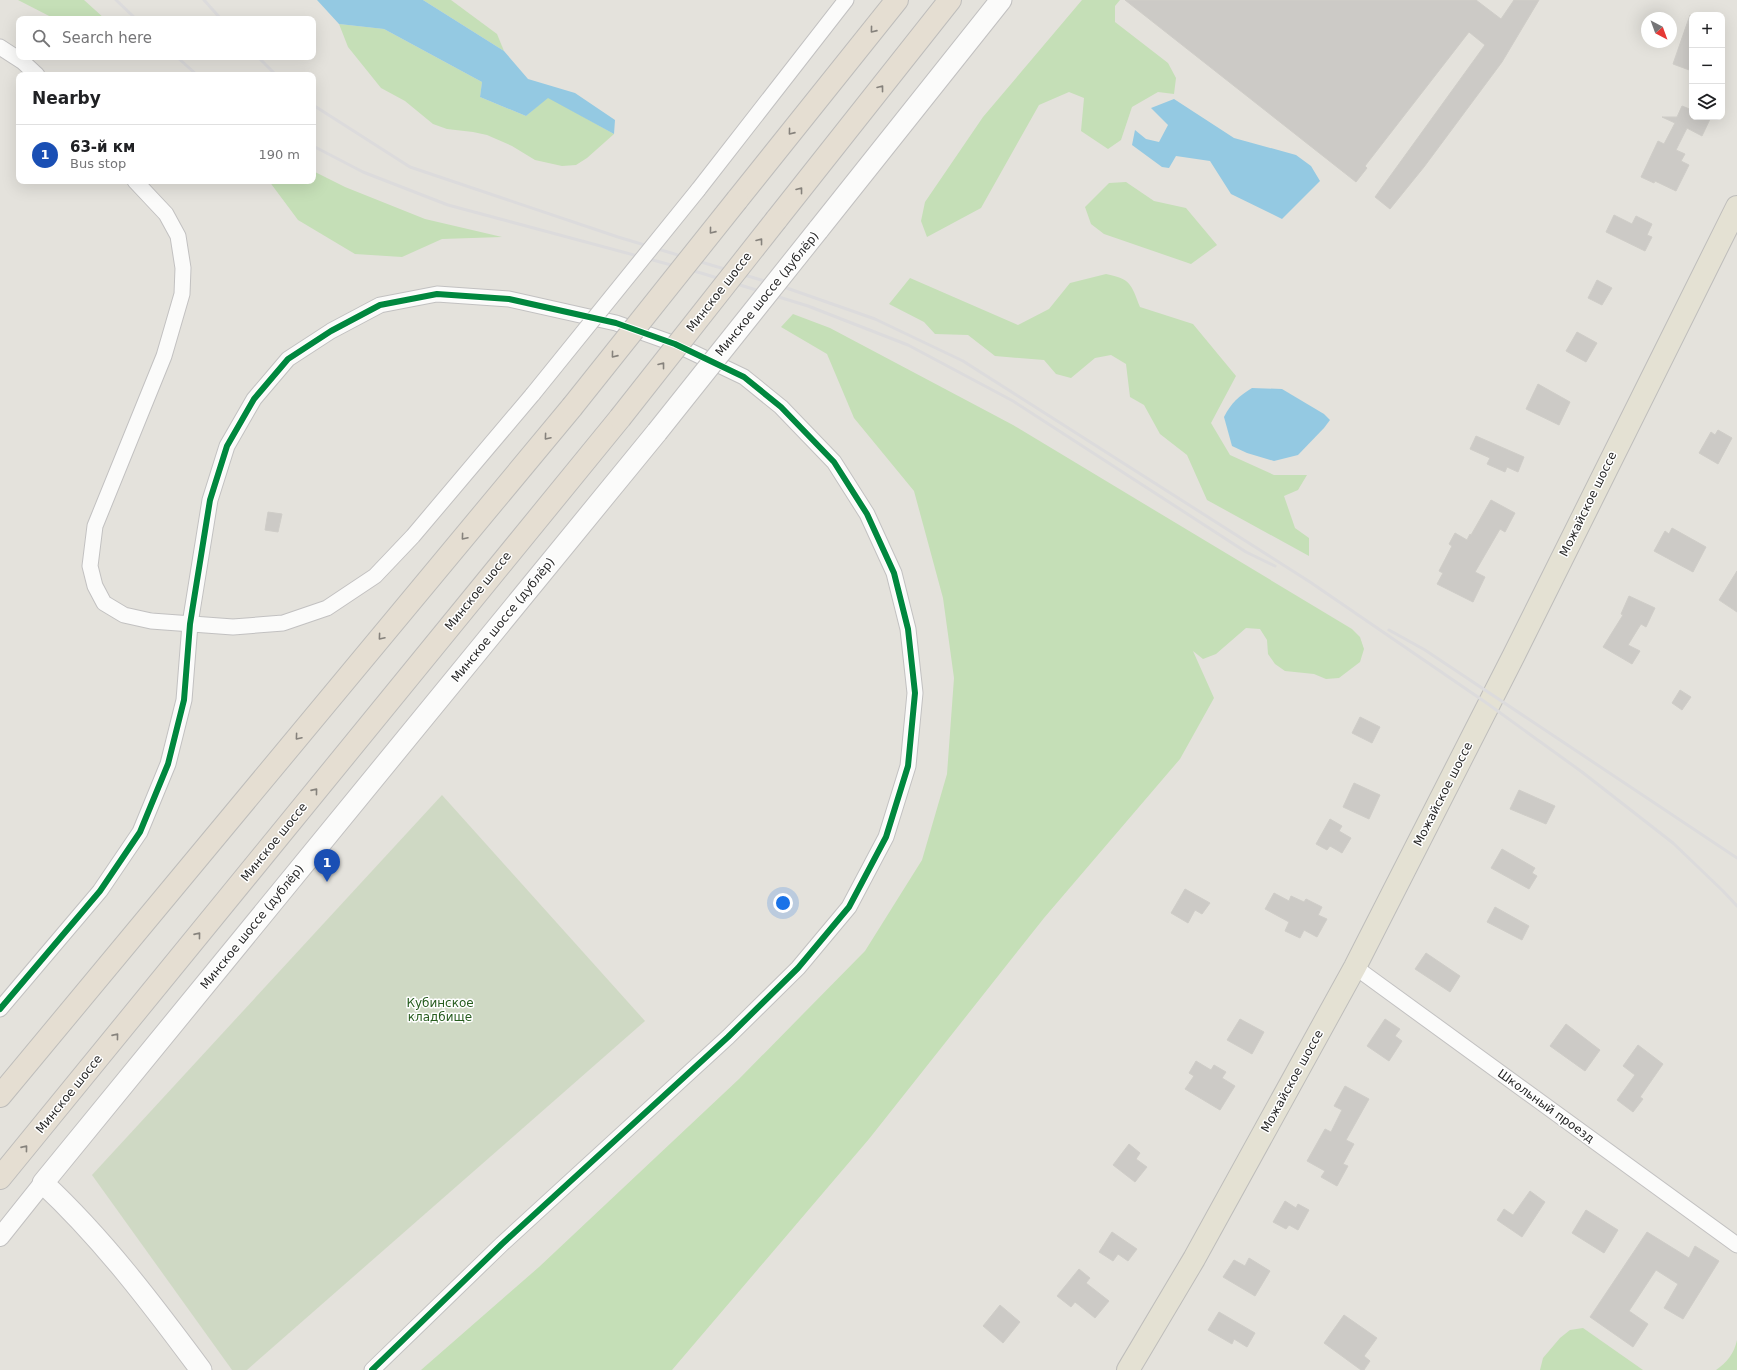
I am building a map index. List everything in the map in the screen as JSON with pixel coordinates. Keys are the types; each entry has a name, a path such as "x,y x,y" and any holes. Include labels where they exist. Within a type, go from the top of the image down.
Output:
{"highway":[{"path":"0,1096 572,407 897,0"},
{"name":"Минское шоссе","path":"0,1178 620,418 950,0"}],"main road":[{"name":"Минское шоссе (дублёр)","path":"43,1182 657,432 1001,0"},
{"name":"Можайское шоссе","path":"1128,1370 1194,1259 1355,967 1514,654 1737,207"},
{"path":"43,1182 71,1209 106,1247 202,1370"}],"street":[{"path":"138,184 166,214 178,236 183,268 182,294 164,356 96,526 90,566 95,586 104,602 124,615 151,622 234,627 283,623 327,608 375,576 413,536 533,394 698,190 846,0"},
{"path":"0,47 16,57"},
{"path":"20,60 34,72"},
{"path":"0,1009 100,891 140,832 168,764 184,700 190,624 210,500 227,446 254,399 288,359 331,331 380,305 437,294 509,299 616,323 675,344 744,377 781,407 834,462 867,514 894,573 908,629 915,693 908,766 886,837 849,907 798,968 728,1037 502,1244 372,1370"},
{"name":"Школьный проезд","path":"1355,967 1737,1244"},
{"name":"Минское шоссе (дублёр)","path":"0,1236 43,1182"}],"green space":[{"path":"18,0 84,0 102,16 49,16"},
{"path":"423,0 451,0 497,34 504,51"},
{"path":"1082,0 1120,0 1115,6 1115,22 1168,63 1176,78 1174,94 1158,92 1132,107 1121,140 1108,149 1081,131 1084,98 1069,92 1039,105 981,208 927,237 921,221 925,202 983,117"},
{"path":"339,24 384,29 482,82 480,97 526,116 548,97 614,134 587,158 576,165 562,166 535,160 512,146 487,135 447,129 433,124 405,101 381,88 348,47"},
{"path":"316,172 345,187 425,219 502,237 442,239 402,257 355,254 298,220 271,184 316,184"},
{"path":"1126,182 1154,201 1186,208 1217,245 1191,264 1104,234 1091,224 1085,207 1109,183"},
{"path":"1106,274 1121,278 1129,284 1140,307 1193,324 1236,376 1211,423 1230,455 1274,475 1307,475 1298,490 1284,496 1295,528 1309,538 1309,556 1207,500 1187,455 1160,434 1144,405 1130,397 1126,364 1111,355 1095,358 1071,378 1056,374 1044,360 995,356 968,335 935,334 924,322 889,304 910,278 1018,325 1049,309 1070,283"},
{"path":"793,314 830,328 1013,425 1352,629 1360,637 1364,649 1360,662 1339,678 1326,679 1314,674 1285,671 1275,664 1268,654 1267,640 1260,629 1246,628 1216,654 1203,659 1193,651 1214,698 1180,759 1044,918 869,1139 672,1370 421,1370 539,1267 739,1079 865,951 922,860 947,774 954,678 943,598 914,491 854,418 827,354 781,327"},
{"name":"Кубинское кладбище","path":"442,795 645,1021 247,1370 232,1370 92,1175"},
{"path":"1583,1328 1643,1370 1540,1370 1543,1358 1560,1338 1570,1330"},
{"path":"1737,1340 1737,1370 1716,1370 1730,1357"}],"water":[{"path":"317,0 423,0 504,51 528,79 575,93 615,120 614,134 548,98 526,116 480,97 482,82 384,29 339,24"},
{"path":"1174,99 1234,138 1296,155 1311,166 1320,181 1282,219 1231,194 1210,161 1176,156 1169,168 1162,167 1132,145 1135,130 1146,139 1159,142 1168,125 1151,108"},
{"path":"1252,388 1282,389 1324,414 1330,420 1298,455 1274,461 1247,453 1232,446 1224,417 1236,400"}],"building":[{"path":"1125,0 1476,0 1501,19 1514,0 1539,0 1502,62 1424,167 1390,209 1375,197 1485,45 1469,32 1365,166 1367,168 1356,182"},
{"path":"1689,18 1689,70 1673,64"},
{"path":"1682,106 1689,109 1689,120 1710,120 1702,136 1687,128 1676,150 1685,154 1681,161 1689,165 1676,191 1655,181 1654,183 1641,177 1658,141 1664,144 1675,123 1662,117 1677,117"},
{"path":"1614,215 1632,224 1636,216 1652,224 1647,235 1652,237 1645,251 1606,232"},
{"path":"1597,280 1612,288 1602,305 1588,298"},
{"path":"1577,332 1597,343 1586,362 1566,351"},
{"path":"1538,384 1570,402 1559,425 1526,409"},
{"path":"1718,430 1732,438 1718,464 1699,453 1711,432 1715,435"},
{"path":"1476,436 1524,457 1518,472 1507,467 1505,472 1487,464 1490,458 1470,449"},
{"path":"1491,500 1515,513 1505,532 1500,529 1475,572 1485,577 1473,602 1437,584 1443,573 1439,571 1452,546 1449,544 1455,533 1467,540"},
{"path":"268,512 282,514 278,532 265,530"},
{"path":"1672,528 1706,547 1693,572 1654,551 1665,531 1669,534"},
{"path":"1737,571 1737,612 1719,600"},
{"path":"1629,596 1655,608 1646,627 1641,624 1628,645 1640,651 1632,664 1603,647 1623,615 1621,614"},
{"path":"1680,690 1691,697 1682,710 1672,703"},
{"path":"1360,717 1380,727 1372,743 1352,733"},
{"path":"1354,783 1380,795 1369,819 1343,807"},
{"path":"1519,790 1555,806 1546,824 1510,809"},
{"path":"1330,819 1342,826 1339,831 1351,838 1342,853 1330,846 1327,850 1316,844"},
{"path":"1502,849 1535,868 1532,873 1537,876 1529,889 1491,868"},
{"path":"1185,889 1210,903 1202,914 1195,910 1188,923 1171,913"},
{"path":"1274,893 1289,901 1291,896 1304,902 1306,899 1322,907 1318,915 1327,919 1317,937 1304,930 1300,938 1285,931 1289,922 1265,909"},
{"path":"1495,907 1529,926 1522,940 1487,922"},
{"path":"1426,953 1460,976 1450,992 1415,969"},
{"path":"1240,1019 1264,1032 1252,1054 1227,1040"},
{"path":"1385,1019 1400,1029 1395,1036 1402,1041 1389,1061 1367,1046"},
{"path":"1566,1024 1600,1050 1585,1071 1550,1046"},
{"path":"1638,1045 1663,1064 1640,1097 1643,1099 1633,1112 1617,1100 1635,1075 1623,1066"},
{"path":"1196,1061 1211,1070 1214,1065 1226,1072 1222,1078 1235,1086 1220,1110 1185,1089 1194,1076 1189,1073"},
{"path":"1345,1086 1369,1099 1346,1140 1354,1144 1343,1164 1348,1166 1337,1186 1321,1177 1325,1171 1307,1161 1325,1129 1331,1132 1342,1110 1334,1106"},
{"path":"1129,1144 1140,1153 1136,1159 1147,1167 1135,1182 1113,1165"},
{"path":"1530,1191 1545,1202 1522,1237 1497,1220 1504,1209 1513,1215"},
{"path":"1285,1201 1296,1208 1298,1204 1309,1210 1298,1230 1289,1225 1286,1229 1273,1222"},
{"path":"1586,1210 1618,1230 1604,1253 1572,1233"},
{"path":"1112,1232 1137,1249 1128,1261 1118,1254 1113,1261 1099,1252"},
{"path":"1647,1232 1689,1258 1695,1246 1719,1261 1683,1319 1664,1308 1678,1284 1656,1270 1629,1311 1648,1324 1633,1347 1590,1317"},
{"path":"1249,1258 1270,1271 1255,1296 1223,1277 1234,1260 1245,1266"},
{"path":"1079,1269 1090,1278 1086,1283 1109,1301 1095,1318 1075,1302 1071,1307 1057,1296"},
{"path":"1000,1305 1020,1322 1003,1343 983,1326"},
{"path":"1219,1312 1255,1333 1247,1347 1234,1339 1232,1344 1208,1330"},
{"path":"1344,1315 1377,1338 1364,1356 1370,1361 1364,1370 1361,1370 1324,1343"}],"railway":[{"path":"116,0 133,16"},
{"path":"204,0 218,16"},
{"path":"180,60 194,72"},
{"path":"261,60 273,72"},
{"path":"316,107 410,167 618,237 781,286 875,319 963,361 1310,582 1488,704 1582,772 1673,843 1737,906"},
{"path":"316,148 363,172 448,205 701,273 808,306 908,345 1013,401 1246,552 1275,566"},
{"path":"1389,630 1425,650 1737,858"}],"cycle path":[{"path":"0,1009 100,891 140,832 168,764 184,700 190,624 210,500 227,446 254,399 288,359 331,331 380,305 437,294 509,299 616,323 675,344 744,377 781,407 834,462 867,514 894,573 908,629 915,693 908,766 886,837 849,907 798,968 728,1037 502,1244 372,1370"}],"place":[{"name":"63-й км","path":"327,882"}]}
